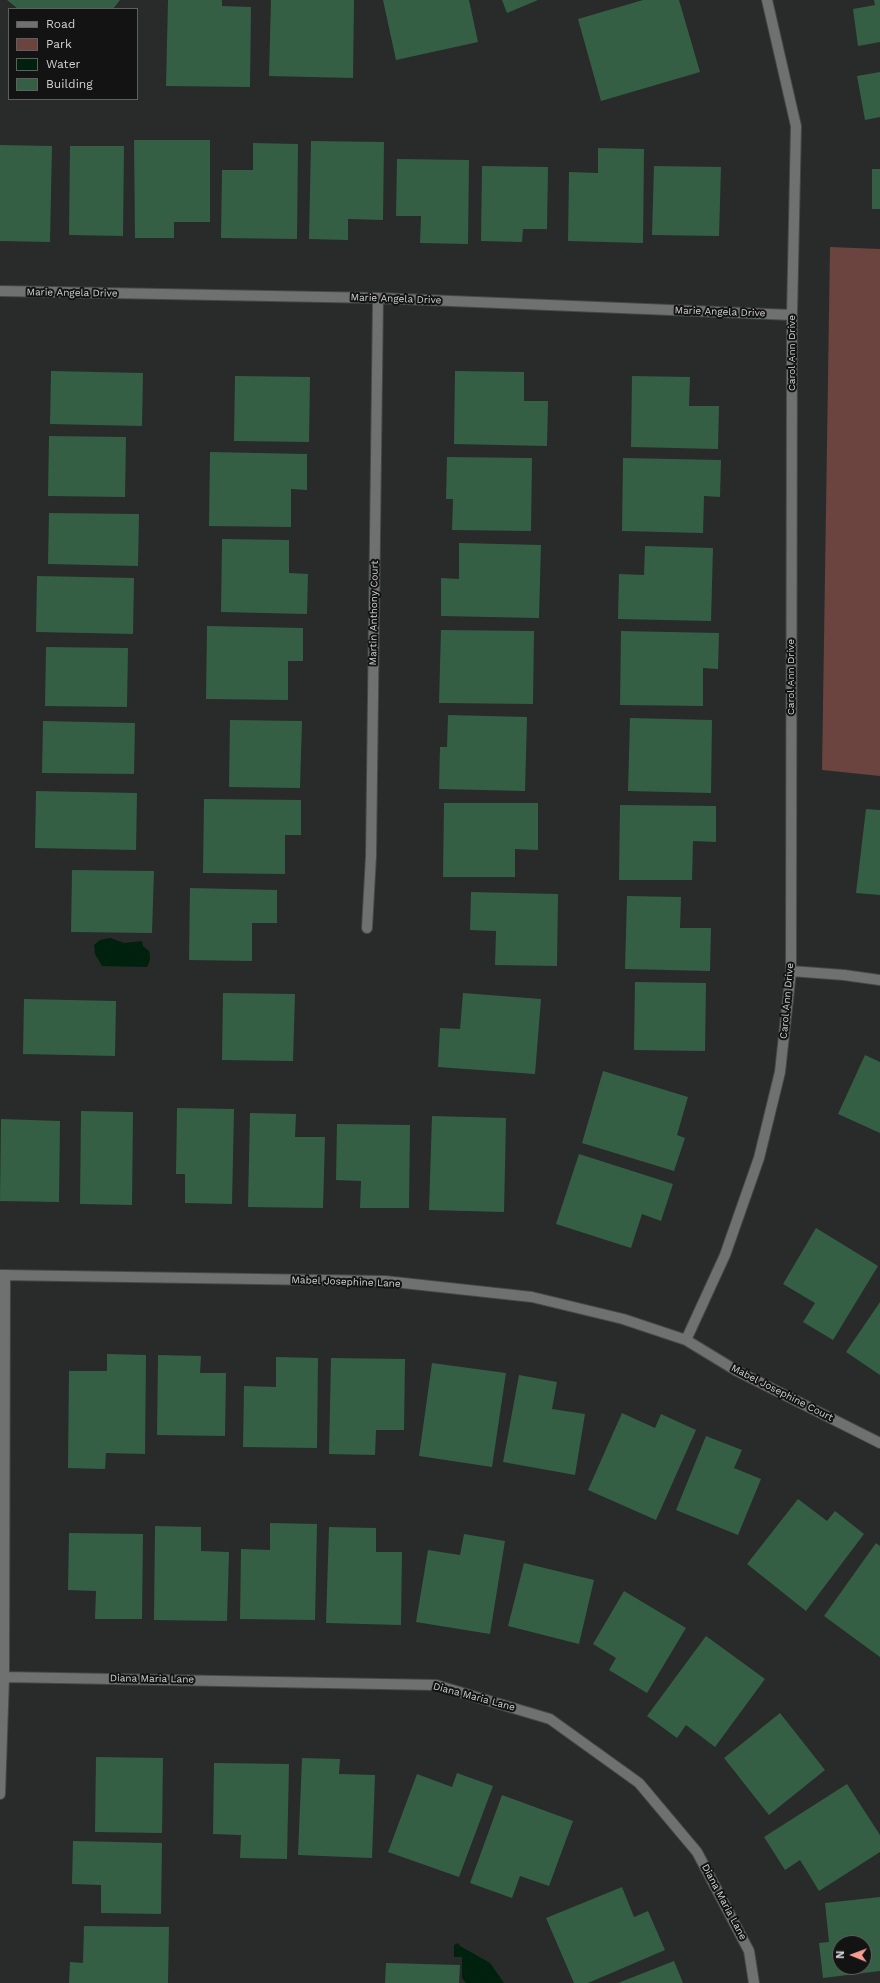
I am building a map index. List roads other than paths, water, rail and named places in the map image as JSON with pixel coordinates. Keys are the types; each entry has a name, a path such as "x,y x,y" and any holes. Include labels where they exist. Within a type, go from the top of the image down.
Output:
{"street":[{"name":"Carol Ann Drive","path":"686,1340 725,1255 759,1158 780,1072 791,971 792,315 796,126 767,0"},
{"name":"Marie Angela Drive","path":"0,291 378,298 792,315"},
{"name":"Martin Anthony Court","path":"367,928 371,856 378,298"},
{"path":"791,971 844,975 880,980"},
{"path":"0,1794 4,1677 3,1275"},
{"name":"Mabel Josephine Lane","path":"3,1275 384,1281 532,1296 623,1319 686,1340"},
{"name":"Mabel Josephine Court","path":"686,1340 737,1371 880,1443"},
{"name":"Diana Maria Lane","path":"4,1677 436,1685 550,1719 639,1783 697,1852 749,1951 754,1983"}],"water":[{"path":"110,938 124,943 142,941 143,946 150,953 150,959 147,967 102,966 95,954 94,945 100,940"},
{"path":"458,1943 460,1946 490,1963 504,1983 466,1983 462,1978 462,1957 454,1957 454,1945"}]}
